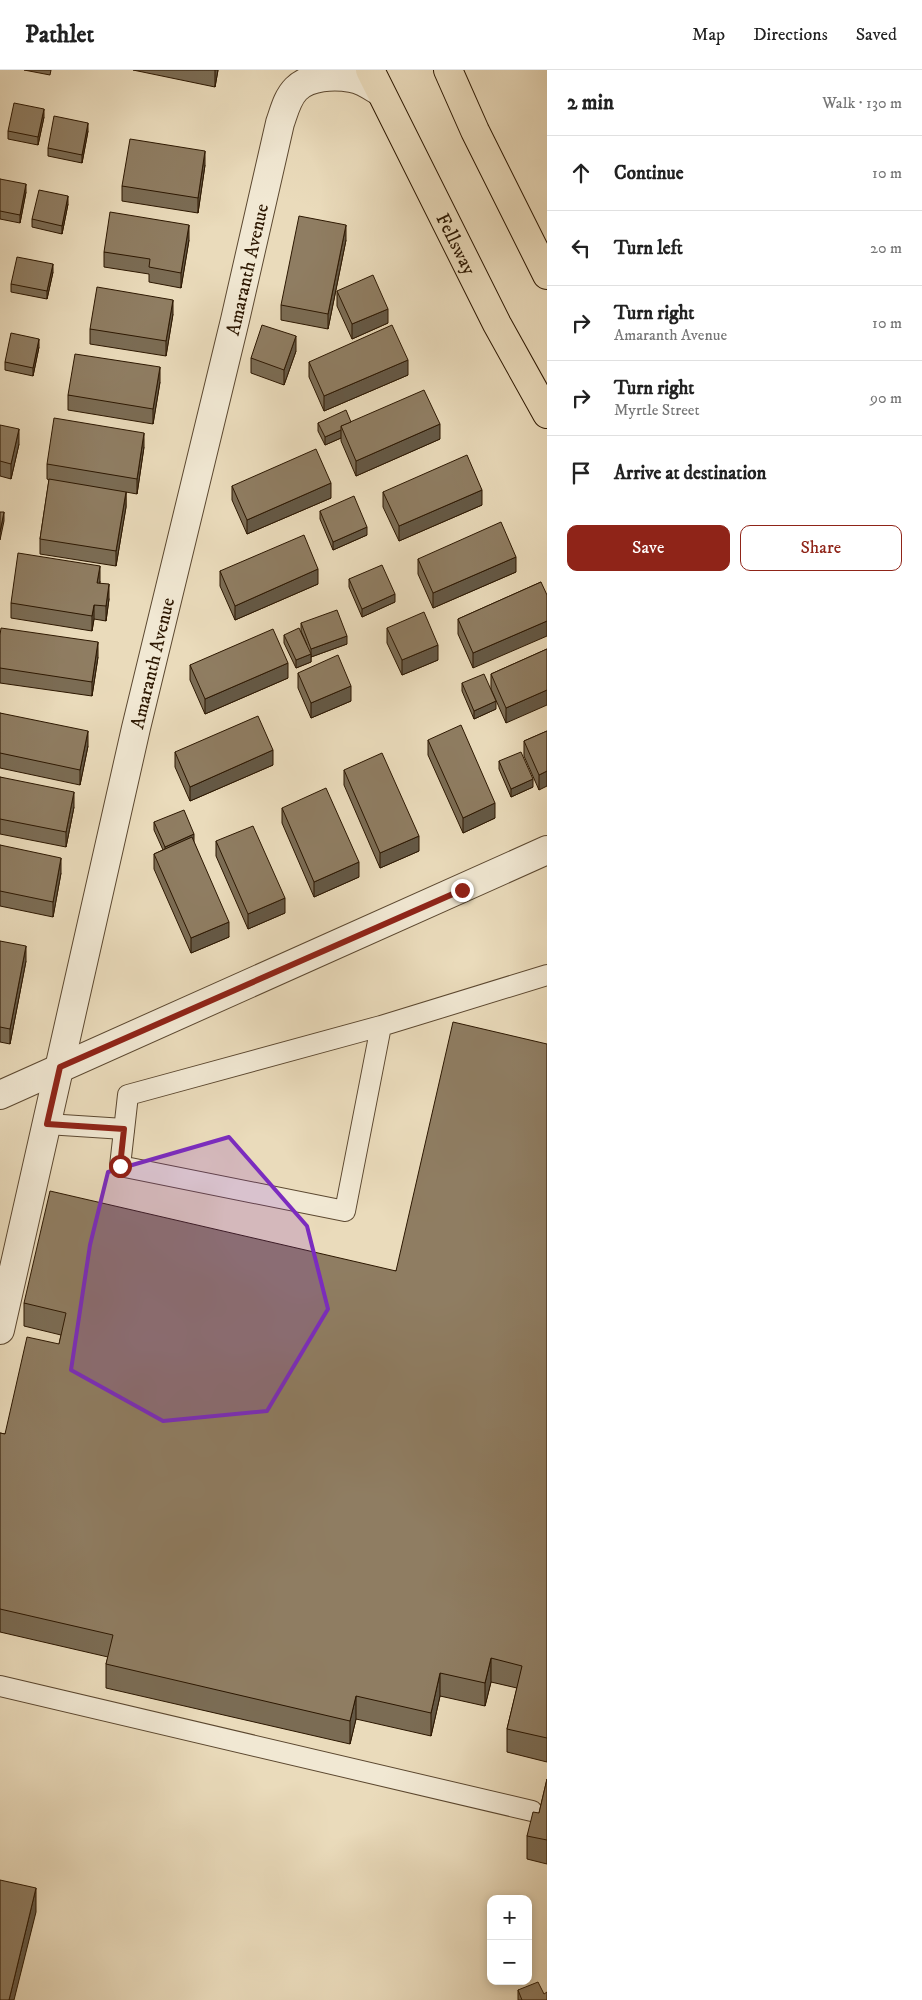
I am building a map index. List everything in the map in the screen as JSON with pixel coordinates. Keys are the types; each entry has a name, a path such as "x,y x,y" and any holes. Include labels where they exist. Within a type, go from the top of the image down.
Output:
{"main road":[{"path":"448,70 504,192 547,275"},
{"name":"Fellsway","path":"374,81 497,324 547,414"}],"street":[{"name":"Amaranth Avenue","path":"0,1330 136,728 235,320 280,124 292,94 301,84 321,77 374,81"},
{"path":"0,1095 547,850"}],"lane":[{"path":"381,1026 345,1211 120,1166 128,1095 381,1026 547,975"},
{"path":"47,1124 124,1129"},
{"path":"0,1686 532,1811"}],"highlighted area":[{"path":"229,1137 307,1226 328,1309 267,1411 163,1421 71,1370 90,1245 108,1172"}],"building":[{"path":"14,103 44,109 38,137 8,131"},
{"path":"54,116 88,123 82,155 48,148"},
{"path":"130,139 205,151 198,198 122,186"},
{"path":"0,179 26,184 20,215 0,211"},
{"path":"39,190 68,196 62,226 32,219"},
{"path":"110,212 189,225 181,273 149,267 150,259 104,252"},
{"path":"299,216 346,225 328,314 281,305"},
{"path":"17,257 53,264 47,291 11,284"},
{"path":"373,275 388,309 352,324 337,291"},
{"path":"97,287 173,300 166,341 90,329"},
{"path":"262,325 296,336 284,370 251,358"},
{"path":"392,325 408,360 324,396 309,362"},
{"path":"11,333 39,339 33,368 5,362"},
{"path":"75,354 160,367 153,409 68,395"},
{"path":"424,390 440,424 356,461 341,426"},
{"path":"346,410 351,422 341,426 341,430 325,437 318,423"},
{"path":"54,418 144,433 137,479 47,464"},
{"path":"0,425 19,429 11,464 0,461"},
{"path":"316,449 331,483 247,520 232,486"},
{"path":"467,455 482,490 399,526 383,492"},
{"path":"49,479 126,492 116,551 40,539"},
{"path":"354,496 367,527 333,542 320,511"},
{"path":"0,512 4,512 0,532"},
{"path":"501,522 516,557 433,593 418,559"},
{"path":"304,535 318,569 235,606 220,571"},
{"path":"18,553 100,566 97,583 109,584 106,606 94,605 92,616 11,603"},
{"path":"382,565 395,594 362,609 349,579"},
{"path":"541,582 547,595 547,621 473,653 458,619"},
{"path":"337,610 347,636 311,649 301,623"},
{"path":"424,612 438,645 402,660 387,628"},
{"path":"1,628 98,642 92,682 0,668"},
{"path":"299,628 311,654 296,660 284,635"},
{"path":"273,629 288,663 205,699 190,665"},
{"path":"547,649 547,690 506,708 491,674"},
{"path":"338,655 351,686 311,703 298,673"},
{"path":"484,674 496,701 474,711 462,683"},
{"path":"0,713 88,731 80,770 0,753"},
{"path":"258,716 273,750 190,787 175,752"},
{"path":"461,725 495,803 463,818 428,740"},
{"path":"547,731 547,771 539,775 524,741"},
{"path":"521,752 533,779 511,789 499,761"},
{"path":"382,753 419,836 380,853 344,770"},
{"path":"0,777 74,792 66,832 0,819"},
{"path":"326,788 359,862 314,882 282,808"},
{"path":"184,810 194,834 165,847 154,822"},
{"path":"253,826 285,898 248,914 216,841"},
{"path":"192,837 229,922 191,938 154,854"},
{"path":"0,845 61,858 53,902 0,891"},
{"path":"0,941 26,946 10,1029 0,1027"},
{"path":"453,1022 547,1044 547,1738 507,1729 522,1666 491,1658 485,1683 440,1673 431,1713 356,1696 350,1721 106,1664 113,1635 0,1609 0,1433 5,1434 27,1337 59,1344 66,1313 24,1303 50,1191 396,1271"},
{"path":"547,1779 547,1840 527,1836 533,1812 539,1813"},
{"path":"0,1880 36,1888 9,2000 0,2000"},
{"path":"538,1982 544,1994 547,1992 547,2000 522,2000 518,1990"}],"route":[{"path":"120,1166 124,1129 47,1124 60,1067 462,890"}]}
